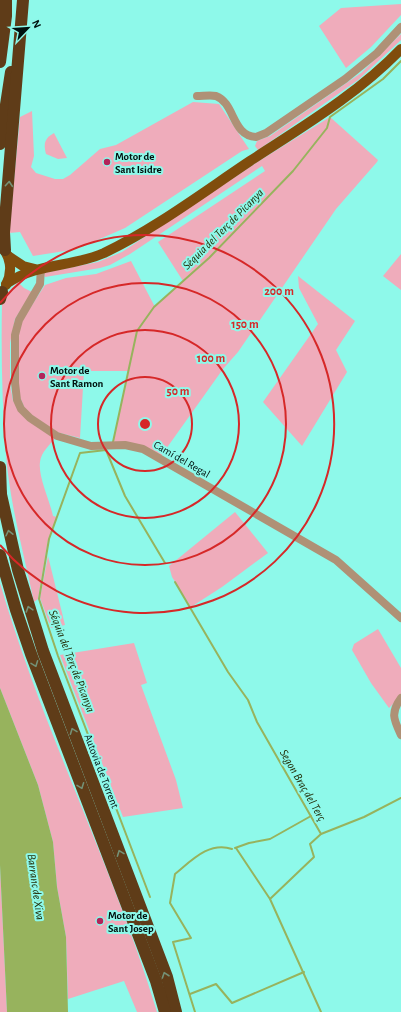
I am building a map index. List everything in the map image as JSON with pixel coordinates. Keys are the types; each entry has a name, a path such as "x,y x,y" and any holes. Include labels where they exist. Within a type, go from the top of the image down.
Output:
{"highway":[{"path":"0,13 1,0"},
{"path":"0,62 6,16 6,0"},
{"path":"0,144 13,59 18,0"},
{"path":"4,251 4,232 23,0"},
{"name":"Autovia de Torrent","path":"0,467 1,493 18,570 43,651 164,970 176,1012"},
{"path":"0,555 31,654 156,981 164,1012"}],"main road":[{"path":"2,292 20,275 38,269 68,264 102,254 140,234 345,98 389,62 401,49"},
{"path":"4,251 23,266 38,269"},
{"path":"2,292 10,270 4,251"}],"street":[{"path":"197,96 216,96 222,101 243,133 256,137 268,132 345,79 376,53 401,27"},
{"name":"Camí del Regal","path":"38,269 40,284 19,320 14,345 17,400 21,408 30,418 57,436 90,446 125,445 143,449 336,560 401,618"},
{"path":"401,698 394,707 394,714 401,735"}],"shaded area":[{"path":"401,4 401,15 371,47 346,68 319,26 341,8"},
{"path":"401,34 401,40 358,80 258,150 255,146 257,141 270,136 361,73"},
{"path":"193,102 219,104 249,149 242,151 125,228 71,250 33,256 20,232 9,233 20,117 32,111 34,156 31,167 36,173 55,179 63,179 70,175 100,149 116,145"},
{"path":"330,117 378,160 336,209 238,352 223,369 161,456 113,443 129,371 84,371 80,438 56,432 26,411 18,393 18,338 21,322 45,285 66,278 96,274 131,261 155,307 183,281 158,242 265,171 262,166 130,254 110,265 45,277 44,273 98,262 122,252 259,161"},
{"path":"54,133 67,158 58,159 46,154 46,141"},
{"path":"401,254 401,290 383,276"},
{"path":"298,276 355,321 336,350 347,372 302,446 263,402 318,324 299,288"},
{"path":"18,282 24,288 32,292 15,319 10,343 10,384 13,401 55,438 42,455 40,468 42,482 53,516 57,517 48,540 38,599 34,602 8,474 4,417 2,302 4,296"},
{"path":"235,512 268,553 222,587 191,607 172,577 169,566"},
{"path":"48,556 65,625 51,628 40,598"},
{"path":"0,583 36,691 120,904 157,1012 137,1012 124,981 68,999 66,937 57,887 53,842 38,785 0,688"},
{"path":"378,629 401,668 401,696 389,708 371,683 352,650 354,644"},
{"path":"134,643 147,683 141,685 176,780 183,808 123,817 60,655"},
{"path":"0,865 7,1012 0,1012"}],"water":[{"name":"Barranc de Xiva","path":"0,688 38,785 53,842 57,887 66,937 68,1012 7,1012 0,865"}],"waterway":[{"name":"Séquia del Terç de Picanya","path":"113,442 137,331 154,307 209,258 293,171 327,128 330,117 383,79 401,61"},
{"name":"Séquia del Terç de Picanya","path":"150,897 58,656 39,599 49,539 80,453 106,450 125,496 165,563"},
{"name":"Segon Braç del Terç","path":"175,582 228,672 248,700 257,722 321,834 310,844 314,857 270,899 321,1012"},
{"path":"321,834 364,817 401,798"},
{"path":"235,848 249,843 270,839 311,816"},
{"path":"195,1012 173,942 191,938 170,903 175,874 194,858 208,850 224,847 232,849"},
{"path":"236,848 270,899"},
{"path":"190,994 216,984 232,1003 304,972"}],"place":[{"name":"Motor de Sant Isidre","path":"107,162"},
{"name":"Motor de Sant Ramon","path":"42,376"},
{"name":"Motor de Sant Josep","path":"100,921"}]}
